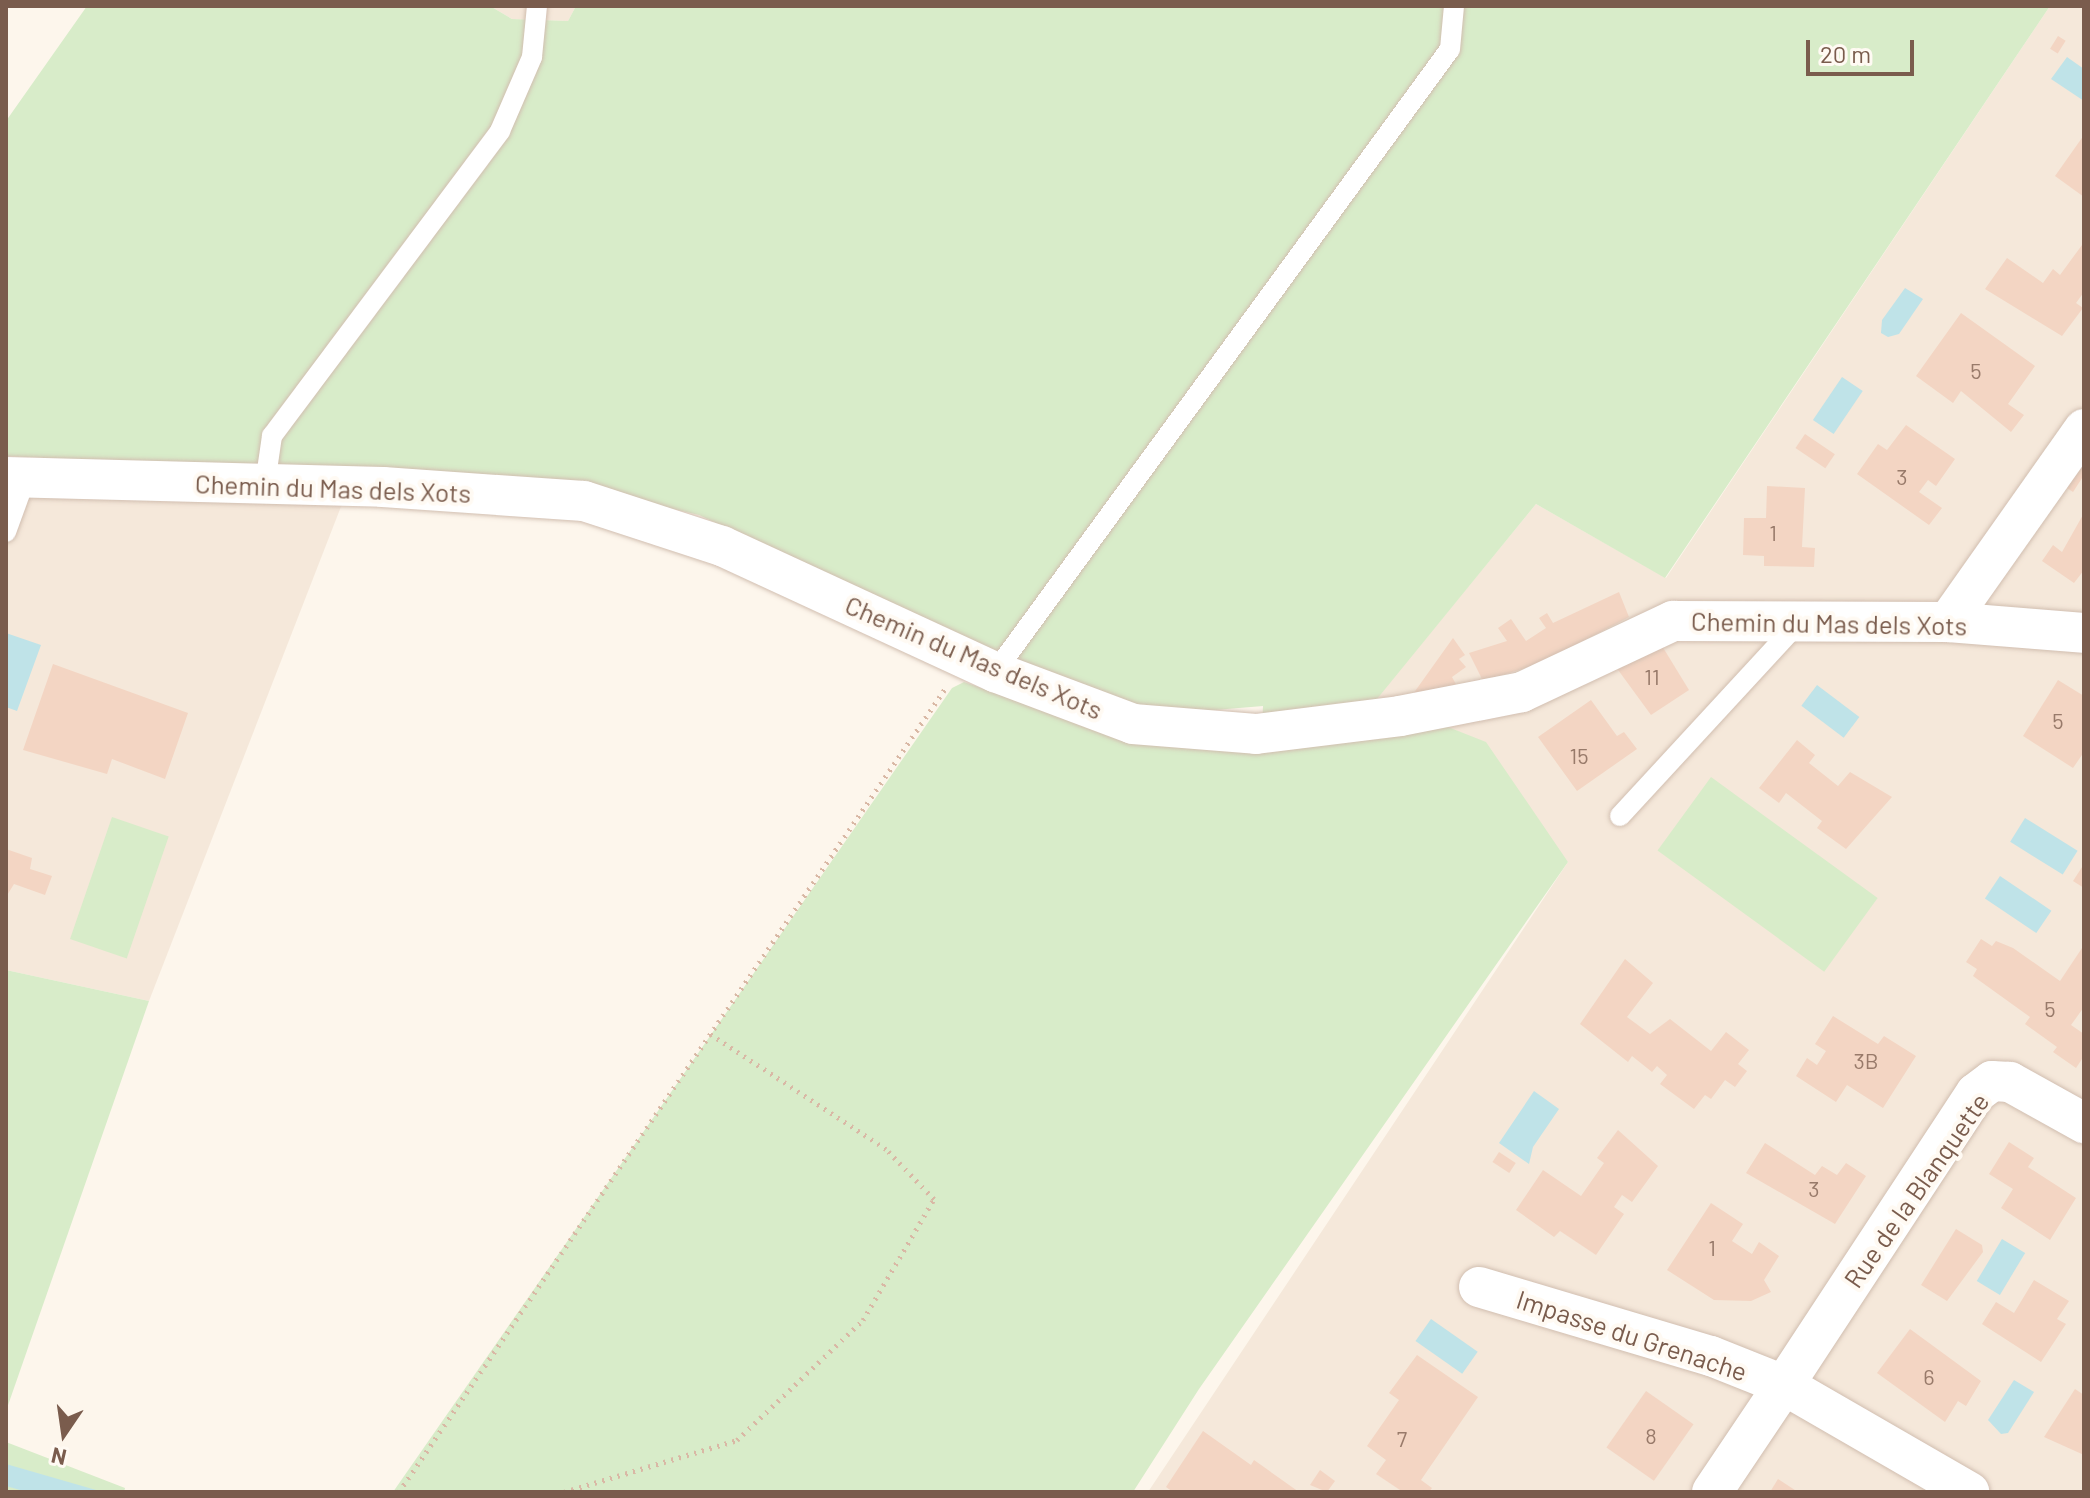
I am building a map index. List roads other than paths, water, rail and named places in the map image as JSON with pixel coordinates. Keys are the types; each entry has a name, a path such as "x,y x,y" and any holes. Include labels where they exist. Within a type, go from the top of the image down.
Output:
{"street":[{"path":"1948,622 2084,429"},
{"name":"Chemin du Mas dels Xots","path":"16,477 265,484 584,501 722,546 980,665 1133,724 1256,734 1400,716 1522,692 1673,621 1948,622 2084,633"},
{"name":"Rue de la Blanquette","path":"1712,1492 1976,1093 1992,1081 2010,1082 2084,1123"},
{"name":"Impasse du Grenache","path":"1479,1287 1711,1356 1784,1385 1969,1492"}],"lane":[{"path":"265,484 272,436 500,131 532,57 537,6"},
{"path":"980,665 1450,49 1454,6"},
{"path":"6,532 16,477"},
{"path":"1620,816 1800,622"}],"water":[{"path":"2067,57 2084,69 2084,101 2051,79"},
{"path":"1905,288 1923,299 1899,334 1888,337 1881,333 1882,320"},
{"path":"1842,377 1863,391 1834,434 1813,420"},
{"path":"6,633 41,645 17,711 6,707"},
{"path":"1817,685 1859,717 1844,738 1801,706"},
{"path":"2025,818 2078,851 2063,875 2010,842"},
{"path":"2000,876 2051,911 2036,933 1985,898"},
{"path":"1534,1091 1559,1109 1533,1147 1529,1164 1499,1143"},
{"path":"2002,1239 2025,1253 2000,1295 1977,1281"},
{"path":"1431,1319 1478,1352 1462,1374 1416,1341"},
{"path":"2014,1380 2034,1392 2008,1433 2001,1434 1988,1420"},
{"path":"6,1464 103,1492 27,1492 6,1486"}]}
